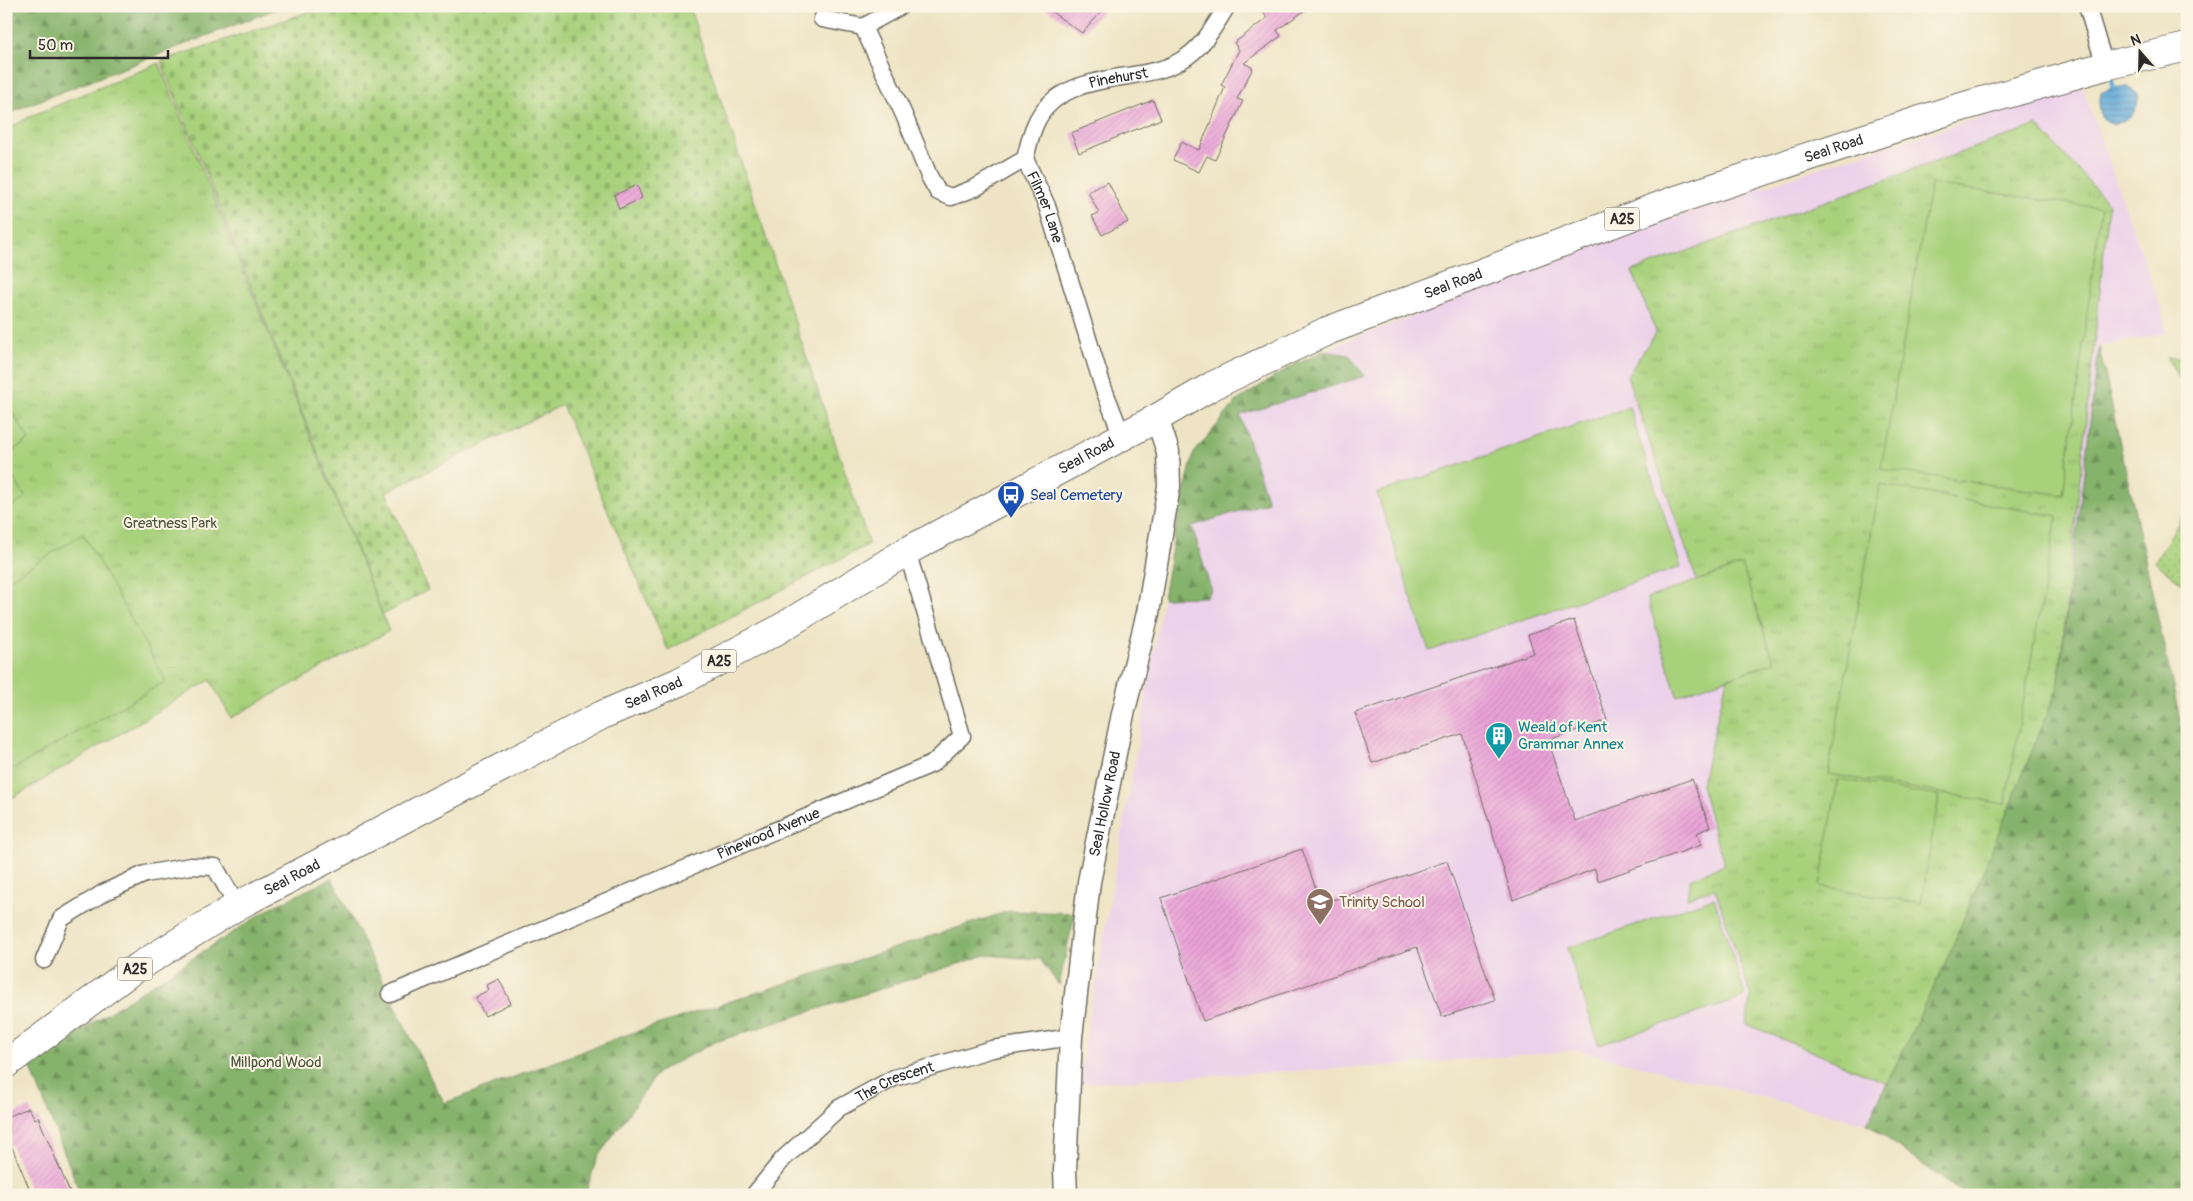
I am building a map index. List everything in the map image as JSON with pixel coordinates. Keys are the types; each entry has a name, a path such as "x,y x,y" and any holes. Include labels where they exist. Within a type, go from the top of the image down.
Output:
{"highway":[{"name":"A25","path":"2106,66 2187,47"},
{"name":"Seal Road","path":"6,1064 130,972 237,906 602,714 679,682 776,631 907,551 1157,418 1212,386 1327,331 1670,202 1951,110 2106,66"}],"main road":[{"name":"Seal Hollow Road","path":"1066,1195 1065,1171 1071,1037 1092,858 1148,613 1169,486 1168,452 1157,418"}],"street":[{"path":"822,19 863,27 901,6"},
{"name":"Pinehurst","path":"1026,159 1035,125 1045,109 1058,96 1093,81 1144,74 1180,62 1208,37 1226,6"},
{"path":"2087,6 2106,66"},
{"name":"Filmer Lane","path":"863,27 904,115 929,176 938,192 950,197 959,194 975,188 1026,159 1047,206 1103,387 1122,436"},
{"name":"Pinewood Avenue","path":"390,994 932,764 962,736 907,551"},
{"path":"44,960 61,919 103,893 145,874 191,866 215,867 237,906"},
{"name":"The Crescent","path":"754,1195 784,1160 839,1108 894,1078 992,1049 1071,1037"}],"shaded area":[{"path":"2082,86 2162,311 2167,333 2099,347 2187,1195 1965,1195 1867,1124 1578,1050 1403,1065 1078,1083 1176,526 1194,453 1237,401 1290,367 1340,344 1607,241 1836,162"}],"green space":[{"path":"6,6 284,6 23,107 6,116"},
{"path":"327,6 689,6 869,544 668,650 562,405 386,492 428,590 383,615 161,61"},
{"name":"Greatness Park","path":"159,63 389,631 231,718 210,680 6,802 6,130 31,116"},
{"path":"2037,125 2109,204 2058,687 1950,952 1887,1083 1746,1024 1751,996 1715,889 1687,898 1690,879 1725,864 1701,785 1727,679 1774,662 1742,566 1697,581 1627,376 1656,332 1632,271"},
{"path":"1931,184 2101,208 2063,495 1881,469"},
{"path":"2099,347 2187,752 2187,1195 1965,1195 1867,1124 1950,952 2058,687"},
{"path":"1324,351 1349,355 1365,376 1240,415 1268,502 1192,526 1211,590 1206,597 1163,598 1176,526 1194,453 1237,401 1290,367"},
{"path":"2167,358 2187,358 2187,391"},
{"path":"6,401 29,440 6,455"},
{"path":"1629,407 1681,567 1429,651 1377,493"},
{"path":"6,466 26,498 6,510"},
{"path":"1880,485 2057,516 2005,804 1828,774"},
{"path":"2187,508 2187,588 2155,562"},
{"path":"83,534 166,681 6,773 6,581"},
{"path":"1742,565 1774,662 1677,696 1647,598"},
{"path":"1838,779 1939,796 1921,903 1820,886"},
{"name":"Millpond Wood","path":"332,878 434,1085 445,1103 626,1035 1009,911 1075,913 1059,985 1040,959 986,955 715,1042 658,1072 597,1158 585,1195 81,1195 29,1064 272,907"},
{"path":"1714,898 1746,997 1599,1045 1567,948"}],"water":[{"path":"2113,87 2128,87 2139,95 2132,115 2113,125 2101,117 2099,104 2101,93"}],"building":[{"path":"1043,6 1107,6 1082,33"},
{"path":"1259,6 1311,6 1277,30 1281,36 1244,63 1253,68 1237,99 1243,101 1215,160 1207,156 1199,172 1173,160 1181,142 1199,150 1225,87 1221,85 1239,50 1234,43 1267,18"},
{"path":"1153,100 1161,119 1079,153 1071,133"},
{"path":"1108,182 1128,222 1102,235 1092,216 1099,213 1088,192"},
{"path":"637,185 642,198 619,209 614,195"},
{"name":"Weald of Kent Grammar Annex","path":"1574,620 1607,720 1548,740 1575,821 1692,779 1710,827 1697,833 1701,845 1598,881 1595,869 1513,900 1462,734 1372,763 1355,713 1534,653 1528,635"},
{"name":"Trinity School","path":"1302,849 1321,904 1447,861 1495,1000 1442,1017 1417,947 1203,1021 1161,898"},
{"path":"499,979 511,1003 485,1016 475,997 489,990 487,985"},
{"path":"29,1108 35,1119 38,1117 71,1195 32,1195 6,1133 10,1131 6,1117"}],"waterway":[{"path":"2096,6 2112,44 2109,58"},
{"path":"2110,72 2113,87"}],"place":[{"name":"Seal Cemetery","path":"1011,519"},
{"name":"Weald of Kent Grammar Annex","path":"1499,760"},
{"name":"Trinity School","path":"1320,926"}]}
